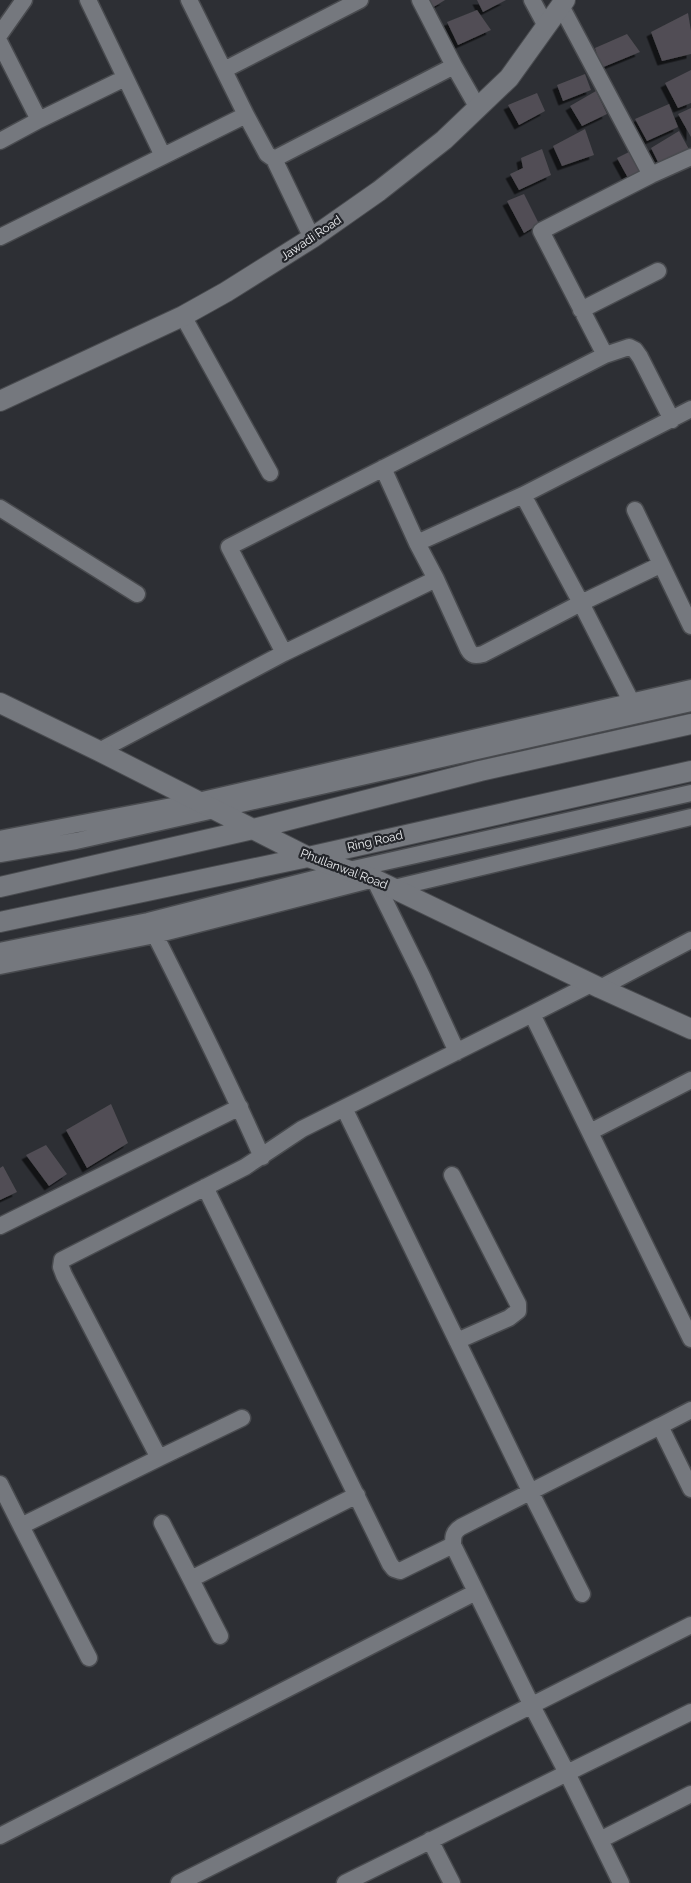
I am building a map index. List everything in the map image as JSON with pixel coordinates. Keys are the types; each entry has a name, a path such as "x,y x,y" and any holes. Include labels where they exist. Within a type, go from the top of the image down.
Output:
{"street":[{"path":"0,34 24,0"},
{"path":"88,0 163,156"},
{"path":"189,0 246,115 267,154 274,160 312,238"},
{"path":"224,70 360,0"},
{"path":"420,0 478,108"},
{"path":"532,0 546,26"},
{"path":"563,3 651,175"},
{"name":"Jawadi Road","path":"0,401 183,316 226,292 312,238 444,140 509,78 563,3"},
{"path":"0,43 39,120"},
{"path":"274,160 454,66"},
{"path":"0,141 126,78"},
{"path":"0,237 246,115"},
{"path":"605,355 541,230 691,157"},
{"path":"582,310 658,271"},
{"path":"183,316 270,473"},
{"path":"284,653 229,547 605,355 629,347 635,350 640,358 672,420"},
{"path":"416,543 523,495 691,409"},
{"path":"383,468 416,543 436,579 468,649 476,656 660,565"},
{"path":"523,495 631,701"},
{"path":"0,508 137,594"},
{"path":"635,510 691,626"},
{"path":"99,751 284,653 436,579"},
{"path":"0,838 198,801 691,688"},
{"name":"Phullanwal Road","path":"0,703 308,857 374,879 596,986 691,1029"},
{"path":"0,854 76,841 691,703"},
{"path":"0,887 254,829 480,771 691,724"},
{"name":"Ring Road","path":"0,922 308,857 691,771"},
{"path":"0,951 151,928 349,870 691,793"},
{"path":"394,888 691,817"},
{"path":"0,966 151,928 374,879 457,1052"},
{"path":"151,928 197,1016 262,1157"},
{"path":"159,1458 61,1267 62,1260 262,1157 302,1129 532,1014 596,986 691,940"},
{"path":"532,1014 691,1339"},
{"path":"590,1132 691,1080"},
{"path":"0,1226 240,1107"},
{"path":"344,1108 582,1594"},
{"path":"452,1175 518,1304 518,1310 509,1318 457,1341"},
{"path":"205,1187 394,1569 400,1571 453,1545"},
{"path":"621,1883 453,1545 453,1536 456,1530 691,1410"},
{"path":"21,1526 242,1418"},
{"path":"660,1426 691,1489"},
{"path":"0,1484 89,1658"},
{"path":"190,1579 357,1495"},
{"path":"162,1524 220,1636"},
{"path":"0,1836 476,1592"},
{"path":"179,1883 691,1625"},
{"path":"345,1883 566,1772 691,1712"},
{"path":"600,1840 691,1794"},
{"path":"430,1840 452,1883"}],"building":[{"path":"428,0 445,0 432,8"},
{"path":"477,0 506,0 483,12"},
{"path":"477,10 491,30 458,45 447,22"},
{"path":"688,13 691,31 691,54 662,61 651,32"},
{"path":"627,34 640,52 601,68 595,48"},
{"path":"691,70 691,103 678,108 665,83"},
{"path":"585,74 591,90 563,101 557,85"},
{"path":"596,91 607,114 582,126 570,106"},
{"path":"537,93 545,111 519,125 508,105"},
{"path":"669,104 678,127 647,141 635,119"},
{"path":"691,108 691,137 678,114"},
{"path":"585,129 594,155 562,166 553,146"},
{"path":"679,131 691,153 659,164 651,148"},
{"path":"542,149 551,175 519,190 510,174 523,168 521,158"},
{"path":"633,150 641,171 628,178 617,158"},
{"path":"524,194 539,224 524,233 507,201"},
{"path":"111,1104 128,1143 87,1168 66,1130"},
{"path":"46,1145 67,1174 49,1186 26,1155"},
{"path":"3,1166 17,1192 0,1200 0,1168"}]}
